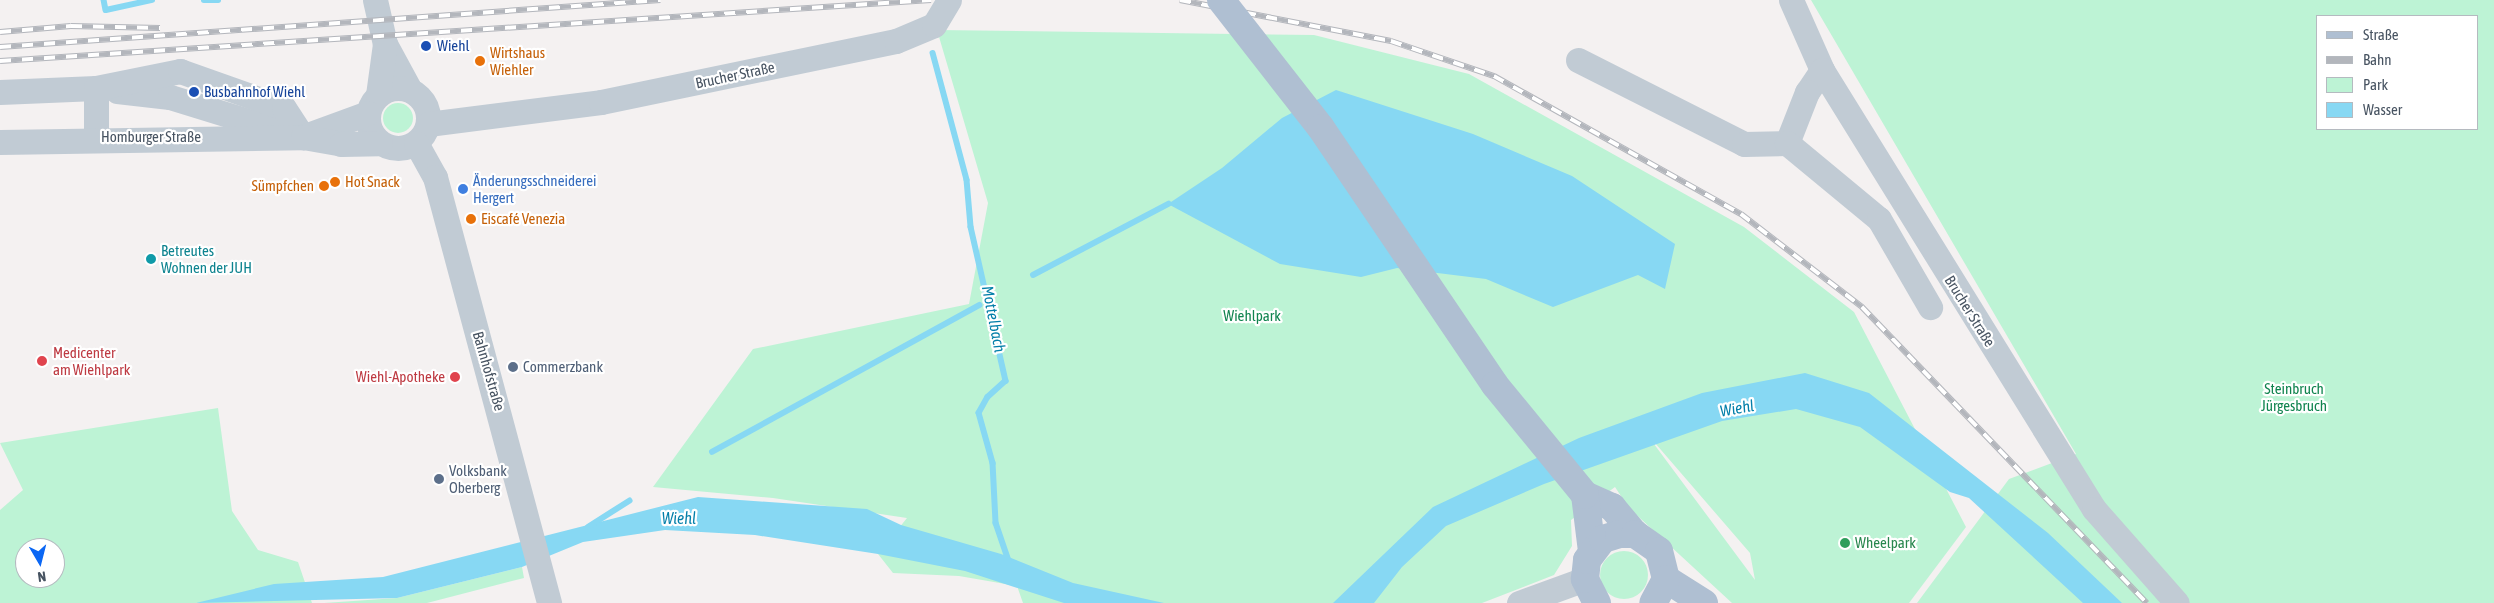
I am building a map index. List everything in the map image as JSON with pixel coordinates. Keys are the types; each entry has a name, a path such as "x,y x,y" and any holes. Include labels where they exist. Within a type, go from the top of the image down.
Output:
{"main road":[{"path":"1221,0 1321,128 1495,385 1585,495 1612,507 1635,534 1659,551 1666,579 1653,603"},
{"path":"1585,495 1592,551 1585,579 1597,603"},
{"path":"1592,551 1603,539 1635,534"},
{"path":"1666,579 1704,603"}],"street":[{"path":"375,0 385,44 416,95 422,134 401,149 380,143 369,127 385,44"},
{"name":"Brucher Straße","path":"422,134 504,116 601,102 896,42 934,25 949,0"},
{"name":"Brucher Straße","path":"1791,0 1822,70 2094,509 2177,603"},
{"path":"1578,60 1744,144 1787,143 1879,219 1930,307"},
{"path":"1787,143 1807,92 1822,70"},
{"path":"96,88 96,137"},
{"path":"0,92 96,88 170,97 303,137"},
{"path":"373,104 393,88 416,95"},
{"name":"Brucher Straße","path":"416,95 504,116"},
{"name":"Homburger Straße","path":"303,137 373,104"},
{"name":"Bahnhofstraße","path":"422,134 435,176 546,592"},
{"name":"Homburger Straße","path":"4,137 303,137 341,144 380,143"},
{"path":"1519,603 1585,579"}],"green space":[{"name":"Steinbruch Jürgesbruch","path":"1811,0 2494,0 2494,603 1917,603 2009,479 2076,454"},
{"name":"Wiehlpark","path":"937,30 1314,35 1469,74 1744,227 1854,312 1966,527 1909,603 1732,603 1629,508 1615,487 1571,520 1572,546 1554,575 1482,603 1023,603 1017,586 959,576 893,573 878,554 907,518 773,498 653,487 753,349 969,304 988,203","holes":["1655,443 1750,553 1755,580"]},
{"path":"398,103 404,104 412,112 412,124 404,132 398,133 392,132 384,124 383,118 384,112 392,104"},
{"path":"218,408 232,511 258,550 298,562 312,603 0,603 0,510 23,490 0,443"},
{"path":"1619,551 1629,551 1638,555 1644,561 1647,566 1647,584 1638,595 1629,599 1619,599 1610,595 1604,589 1600,580 1600,570 1604,561 1610,555"},
{"path":"522,567 524,578 427,603 324,603 397,598"}],"water":[{"path":"1336,90 1473,134 1572,176 1675,244 1665,289 1638,275 1553,307 1486,279 1397,268 1361,277 1280,264 1168,204 1222,168 1282,118"},
{"path":"1805,373 1869,393 2048,533 2122,603 2083,603 1969,498 1950,492 1860,427 1796,409 1722,421 1544,484 1446,526 1402,567 1374,603 1333,603 1433,507 1579,438 1702,393"},
{"path":"698,497 867,509 901,525 1001,554 1073,583 1164,603 1064,603 965,571 878,554 755,535 665,530 583,542 522,567 397,598 196,603 274,584 383,577"}],"waterway":[{"name":"Mottelbach","path":"104,0 106,10 152,0"},
{"name":"Mottelbach","path":"204,0 218,0"},
{"name":"Mottelbach","path":"933,53 967,180 971,227 1006,381 988,397 979,413 993,463 996,523 1010,564"},
{"path":"1033,275 1168,204"},
{"path":"712,452 979,305"},
{"path":"588,527 629,501"}],"railway":[{"path":"0,47 660,0"},
{"path":"0,61 931,0"},
{"path":"1180,0 1391,41 1494,76 1741,214 1862,307 2147,603"},
{"path":"0,32 71,26 160,28"}],"place":[{"name":"Wiehl","path":"426,46"},
{"name":"Wirtshaus Wiehler","path":"480,61"},
{"name":"Busbahnhof Wiehl","path":"194,92"},
{"name":"Hot Snack","path":"335,182"},
{"name":"Sümpfchen","path":"324,186"},
{"name":"Änderungsschneiderei Hergert","path":"463,189"},
{"name":"Eiscafé Venezia","path":"471,219"},
{"name":"Betreutes Wohnen der JUH","path":"151,259"},
{"name":"Medicenter am Wiehlpark","path":"42,361"},
{"name":"Commerzbank","path":"513,367"},
{"name":"Wiehl-Apotheke","path":"455,377"},
{"name":"Volksbank Oberberg","path":"439,479"},
{"name":"Wheelpark","path":"1845,543"}]}
